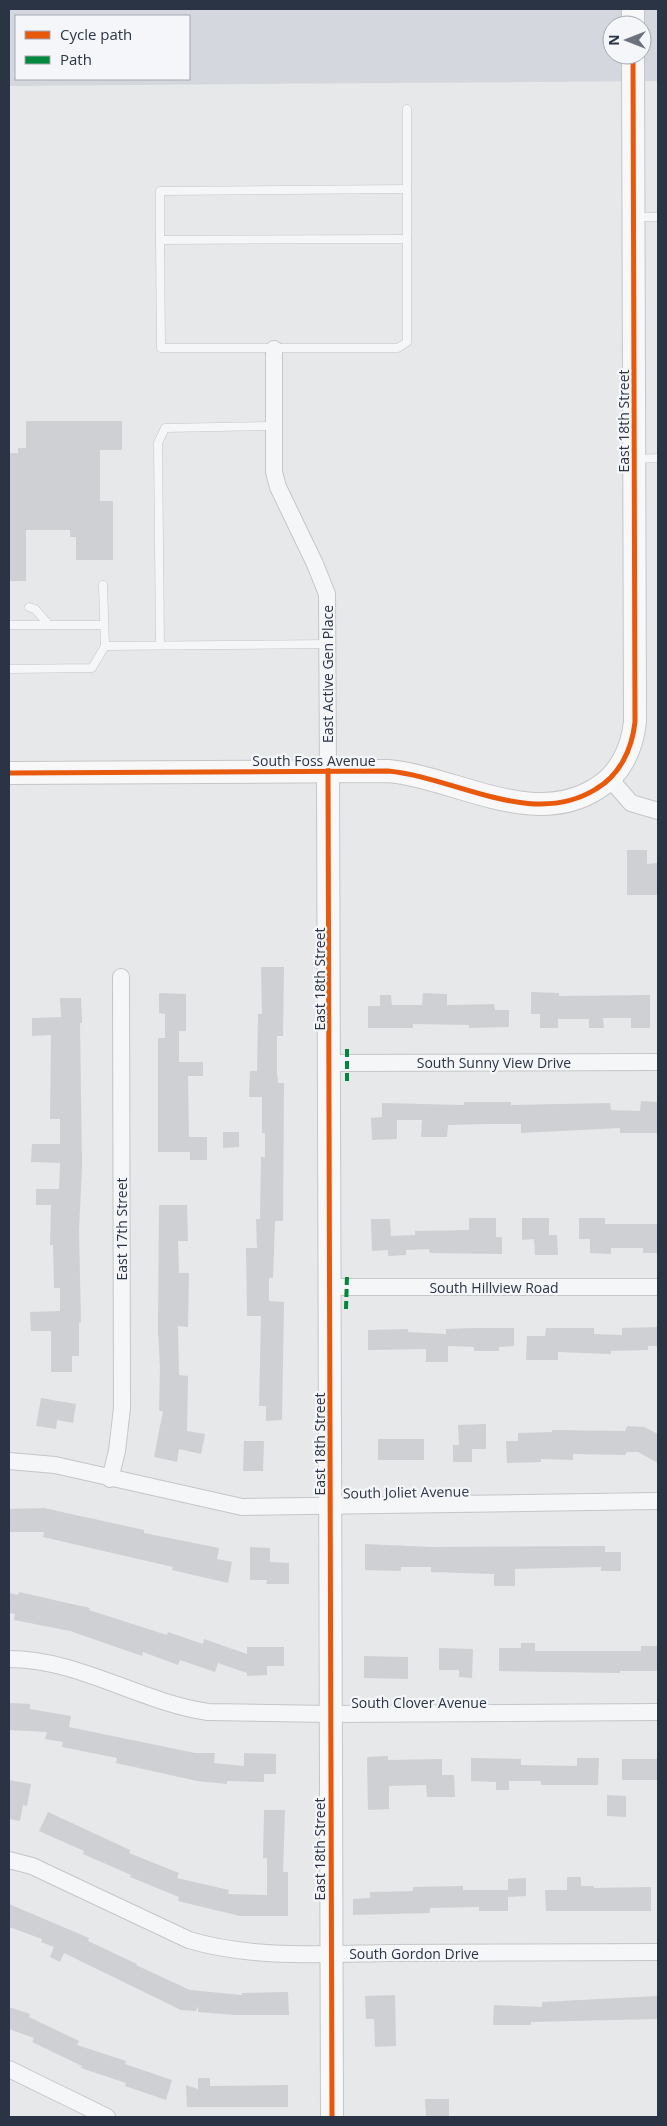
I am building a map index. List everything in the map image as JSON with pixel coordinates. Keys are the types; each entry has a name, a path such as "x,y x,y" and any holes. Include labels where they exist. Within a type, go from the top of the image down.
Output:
{"street":[{"name":"East 18th Street","path":"611,780 629,749 635,722 633,65"},
{"name":"East Active Gen Place","path":"274,349 274,472 278,486 327,594 328,770"},
{"name":"East 18th Street","path":"328,770 332,2117"},
{"name":"South Foss Avenue","path":"9,773 328,770 410,773 496,798 525,802 571,801 611,780"},
{"path":"611,780 631,803 658,812"},
{"name":"East 17th Street","path":"110,1479 122,1408 121,977"},
{"name":"South Sunny View Drive","path":"330,1063 658,1062"},
{"name":"South Hillview Road","path":"330,1288 658,1287"},
{"name":"South Joliet Avenue","path":"9,1461 55,1465 110,1479 242,1507 280,1508 330,1504 658,1501"},
{"name":"South Clover Avenue","path":"9,1659 36,1661 78,1670 189,1709 232,1713 658,1712"},
{"name":"South Gordon Drive","path":"9,1860 32,1866 189,1940 213,1947 244,1951 331,1954 658,1952"},
{"path":"9,2069 107,2117"}],"lane":[{"path":"407,109 407,189 407,239 407,342 398,348 161,348 160,191 407,189"},
{"path":"633,217 658,217"},
{"path":"160,240 407,239"},
{"path":"160,645 158,443 165,428 273,426"},
{"path":"634,459 658,458"},
{"path":"9,669 92,668 105,646 103,585"},
{"path":"29,607 36,609 49,625"},
{"path":"9,625 103,625"},
{"path":"105,646 328,644"}],"shaded area":[{"path":"9,9 658,9 658,81 9,86"}],"building":[{"path":"26,421 122,421 122,450 100,450 100,501 113,501 113,560 76,560 76,537 70,537 70,530 26,530 26,581 9,581 9,453 18,453 18,448 26,448"},
{"path":"627,850 647,850 647,864 658,863 658,895 627,895"},
{"path":"261,967 284,967 283,1036 277,1036 278,1083 284,1083 283,1221 275,1221 273,1278 269,1278 269,1301 284,1302 282,1420 266,1421 266,1406 259,1406 261,1316 247,1316 246,1248 257,1248 256,1219 260,1219 261,1157 265,1157 265,1133 262,1133 262,1097 249,1097 250,1071 257,1071 258,1014 262,1014"},
{"path":"531,992 559,993 559,996 650,995 650,1028 631,1028 631,1018 603,1018 604,1028 589,1028 589,1019 558,1019 558,1028 540,1028 540,1014 531,1014"},
{"path":"159,993 186,994 186,1031 179,1031 179,1062 203,1062 203,1076 188,1076 189,1137 207,1137 207,1160 190,1160 190,1152 158,1152 158,1038 165,1038 165,1014 159,1013"},
{"path":"423,993 447,994 447,1005 494,1004 495,1010 509,1010 509,1027 469,1028 469,1025 413,1024 413,1028 368,1028 368,1006 380,1006 380,995 391,995 392,1005 422,1005"},
{"path":"60,998 81,998 82,1023 80,1023 82,1167 79,1230 81,1323 79,1323 79,1356 72,1356 72,1372 51,1372 51,1331 31,1331 30,1312 60,1311 60,1288 54,1288 53,1245 50,1245 51,1205 36,1205 36,1189 59,1189 60,1163 31,1162 32,1144 60,1144 60,1119 50,1119 51,1035 32,1036 32,1018 61,1017"},
{"path":"641,1101 658,1102 658,1133 620,1133 620,1128 521,1133 521,1124 489,1124 448,1125 447,1137 421,1137 422,1120 397,1120 397,1139 372,1140 371,1118 382,1117 382,1103 464,1105 464,1102 511,1102 511,1105 610,1103 611,1110 640,1111"},
{"path":"223,1132 239,1132 239,1147 223,1148"},
{"path":"159,1205 187,1205 188,1241 178,1241 179,1273 189,1273 188,1327 178,1326 179,1375 188,1376 187,1431 205,1434 201,1454 179,1449 177,1462 154,1457 163,1411 159,1411"},
{"path":"469,1218 496,1218 496,1237 502,1237 502,1254 430,1253 429,1249 406,1250 406,1255 388,1256 388,1250 372,1251 371,1219 390,1219 391,1236 415,1235 415,1231 469,1230"},
{"path":"522,1218 549,1218 549,1235 557,1235 558,1255 535,1255 534,1239 522,1240"},
{"path":"579,1218 605,1218 605,1224 658,1224 658,1253 643,1253 643,1248 611,1248 611,1254 590,1253 590,1239 579,1239"},
{"path":"658,1327 658,1346 648,1346 648,1350 611,1351 611,1354 558,1352 558,1360 526,1360 527,1336 545,1336 546,1328 594,1328 594,1334 622,1335 622,1328"},
{"path":"514,1328 514,1346 499,1347 499,1351 474,1351 474,1347 448,1346 448,1362 426,1362 426,1349 368,1350 368,1330 408,1329 408,1332 446,1334 446,1329"},
{"path":"41,1398 76,1404 73,1423 57,1420 56,1429 36,1426"},
{"path":"486,1424 486,1449 472,1449 472,1462 453,1462 453,1445 459,1445 458,1425"},
{"path":"627,1426 644,1427 658,1434 658,1463 638,1452 627,1452 625,1455 573,1454 573,1460 541,1459 541,1462 507,1463 506,1441 518,1441 518,1433 552,1432 552,1430 625,1431"},
{"path":"378,1439 424,1439 424,1460 378,1460"},
{"path":"244,1441 264,1441 263,1471 243,1471"},
{"path":"44,1508 144,1530 144,1533 219,1548 217,1559 232,1562 228,1583 172,1570 173,1567 43,1537 44,1532 9,1532 9,1509"},
{"path":"365,1544 431,1547 605,1546 605,1552 621,1552 621,1571 601,1571 601,1567 515,1569 515,1586 494,1586 494,1574 431,1572 431,1567 401,1567 401,1571 365,1570"},
{"path":"250,1547 270,1548 270,1562 289,1563 289,1584 266,1584 267,1580 250,1580"},
{"path":"19,1592 90,1608 89,1610 167,1635 168,1632 203,1644 204,1639 247,1654 247,1647 284,1647 284,1666 267,1666 267,1675 247,1676 247,1673 218,1663 215,1672 180,1660 178,1665 143,1652 142,1656 70,1631 14,1620 15,1614 9,1613 9,1593 18,1595"},
{"path":"521,1643 535,1643 535,1651 641,1651 641,1646 658,1646 658,1671 620,1671 620,1673 499,1671 499,1648 521,1648"},
{"path":"439,1648 473,1649 472,1678 459,1677 459,1670 439,1670"},
{"path":"364,1656 408,1657 408,1679 364,1678"},
{"path":"10,1703 30,1704 30,1709 71,1716 69,1727 195,1753 215,1753 214,1763 244,1766 244,1753 276,1754 276,1774 264,1774 264,1782 227,1781 227,1784 197,1781 116,1763 117,1758 62,1747 63,1742 45,1739 47,1732 9,1730"},
{"path":"388,1756 388,1760 442,1759 442,1775 454,1775 455,1797 427,1797 426,1785 389,1786 389,1809 368,1810 367,1757"},
{"path":"471,1758 521,1759 521,1765 577,1766 577,1758 599,1758 598,1785 541,1785 541,1781 509,1781 509,1790 496,1790 496,1782 471,1781"},
{"path":"622,1759 657,1759 657,1780 622,1780"},
{"path":"9,1780 31,1784 27,1806 23,1805 20,1821 9,1819"},
{"path":"607,1795 626,1796 626,1817 607,1816"},
{"path":"264,1810 285,1810 283,1872 288,1872 288,1916 240,1916 178,1901 179,1897 130,1877 131,1875 83,1854 84,1851 39,1831 48,1812 130,1850 129,1853 179,1873 177,1878 229,1890 228,1894 267,1895 267,1858 263,1858"},
{"path":"567,1877 581,1877 581,1886 594,1886 594,1888 651,1887 651,1911 546,1911 545,1890 567,1890"},
{"path":"526,1878 526,1896 508,1897 508,1879"},
{"path":"463,1886 463,1890 508,1890 508,1911 479,1911 479,1907 430,1908 430,1913 353,1915 353,1899 370,1898 370,1892 413,1891 413,1887"},
{"path":"9,1904 89,1938 88,1941 190,1990 242,1995 242,1993 288,1992 289,2015 235,2015 198,2012 198,2006 196,2011 181,2010 64,1953 60,1962 50,1957 54,1947 41,1942 42,1939 9,1927"},
{"path":"395,1995 396,2046 375,2047 374,2019 366,2019 365,1996"},
{"path":"657,1996 657,2019 531,2022 531,2025 493,2025 494,2005 542,2007 542,2002"},
{"path":"9,2007 30,2014 29,2017 79,2041 77,2045 126,2061 125,2064 172,2080 166,2100 125,2086 126,2083 81,2068 82,2066 32,2042 34,2038 9,2029"},
{"path":"198,2078 210,2078 210,2086 288,2085 288,2107 187,2107 186,2085 198,2089"},
{"path":"425,2099 449,2099 449,2117 426,2117"}],"marked path":[{"path":"347,1049 347,1084"},
{"path":"346,1309 347,1275"}],"cycle path":[{"path":"9,773 388,771 414,775 493,797 546,804 571,800 596,789 612,776 628,751 635,722 633,65"},
{"path":"328,770 332,2117"}]}
